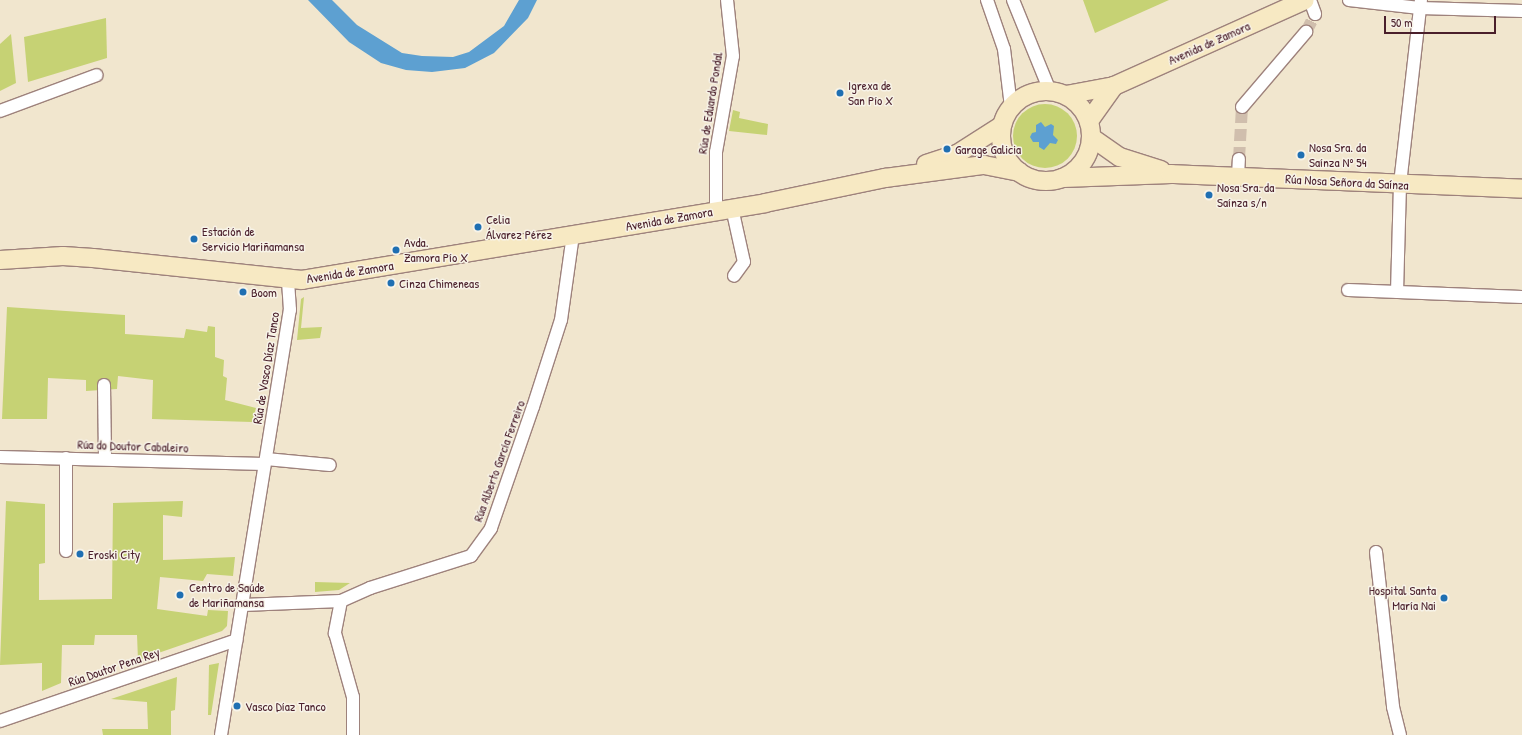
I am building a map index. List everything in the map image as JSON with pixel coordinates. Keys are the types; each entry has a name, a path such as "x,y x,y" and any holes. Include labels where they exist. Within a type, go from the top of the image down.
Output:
{"street":[{"name":"Rúa de Eduardo Pondal","path":"727,0 733,56 717,145 724,209 744,262 734,276"},
{"path":"988,0 1004,49 1011,107"},
{"path":"1013,0 1029,44 1058,93"},
{"path":"1310,0 1310,7"},
{"path":"1350,0 1522,11"},
{"path":"1397,292 1400,184 1421,4"},
{"name":"Avenida de Zamora","path":"1058,93 1114,86 1310,7"},
{"path":"1242,107 1306,32"},
{"path":"0,111 97,75"},
{"path":"1063,178 1081,165 1089,152 1090,129 1114,86"},
{"path":"1058,93 1078,103 1090,129 1127,160 1171,174 1063,178 1040,181 1019,172 1004,156 1000,141 1001,126 1011,107 1029,94 1058,93"},
{"name":"Avenida de Zamora","path":"885,178 957,154 1001,126"},
{"name":"Avenida de Zamora","path":"0,260 63,256 93,258 288,280 322,277 572,235 724,209 885,178 984,165 1019,172"},
{"name":"Rúa Nosa Señora da Saínza","path":"1171,174 1238,167 1400,184 1522,189"},
{"name":"Rúa Alberto García Ferreiro","path":"243,605 341,601 370,588 471,556 492,528 561,320 572,235"},
{"name":"Rúa de Vasco Díaz Tanco","path":"221,735 290,310 288,280"},
{"path":"1348,290 1522,296"},
{"path":"104,385 105,458"},
{"name":"Rúa do Doutor Cabaleiro","path":"0,457 265,462"},
{"path":"66,458 66,551"},
{"path":"265,462 330,465"},
{"path":"1376,552 1393,707 1401,734"},
{"path":"341,601 335,633 353,697 353,735"},
{"name":"Rúa Doutor Pena Rey","path":"0,721 237,640"}],"green space":[{"path":"1083,0 1169,0 1095,33"},
{"path":"106,18 107,58 28,82 24,37"},
{"path":"11,34 16,83 0,91 0,44"},
{"path":"1039,104 1051,104 1068,113 1075,124 1077,136 1075,148 1068,159 1051,168 1039,168 1027,163 1018,154 1013,142 1013,130 1018,118 1027,109"},
{"path":"733,110 740,112 739,118 768,124 767,135 729,131"},
{"path":"304,297 301,328 322,327 320,338 297,340 301,299"},
{"path":"7,307 125,315 125,334 184,338 186,329 207,332 208,326 215,327 215,357 224,360 223,376 227,378 225,400 256,408 252,422 152,419 153,380 118,376 117,389 86,391 86,380 48,378 47,419 2,419"},
{"path":"6,501 45,504 45,563 39,564 39,600 112,599 113,503 183,501 182,517 163,515 163,560 235,557 233,576 207,574 203,581 160,577 157,609 207,616 208,610 228,611 227,626 222,631 138,660 137,635 95,635 94,645 62,645 61,683 42,691 42,663 0,665"},
{"path":"315,582 350,583 339,590 315,592"},
{"path":"219,663 211,715 208,715 209,665"},
{"path":"177,677 175,710 171,711 171,735 103,735 102,729 148,729 147,702 111,699"}],"water":[{"path":"308,0 332,0 357,25 402,53 422,56 453,57 469,52 504,26 519,0 537,0 528,18 494,53 465,68 432,72 406,70 381,63 349,42"},
{"path":"1041,122 1045,127 1051,124 1054,126 1053,135 1058,140 1056,144 1050,143 1044,150 1039,147 1039,142 1033,142 1030,137 1032,133 1036,132 1036,125"}],"tunnel":[{"path":"1306,32 1315,14"},
{"path":"1239,159 1242,107"}],"place":[{"name":"Igrexa de San Pío X","path":"840,93"},
{"name":"Garage Galicia","path":"947,149"},
{"name":"Nosa Sra. da Saínza Nº 54","path":"1301,155"},
{"name":"Nosa Sra. da Saínza s/n","path":"1209,195"},
{"name":"Celia Álvarez Pérez","path":"478,227"},
{"name":"Estación de Servicio Mariñamansa","path":"194,239"},
{"name":"Avda. Zamora Pío X","path":"396,250"},
{"name":"Cinza Chimeneas","path":"391,283"},
{"name":"Boom","path":"243,292"},
{"name":"Eroski City","path":"80,554"},
{"name":"Centro de Saúde de Mariñamansa","path":"180,595"},
{"name":"Hospital Santa María Nai","path":"1444,598"},
{"name":"Vasco Díaz Tanco","path":"237,706"}]}
